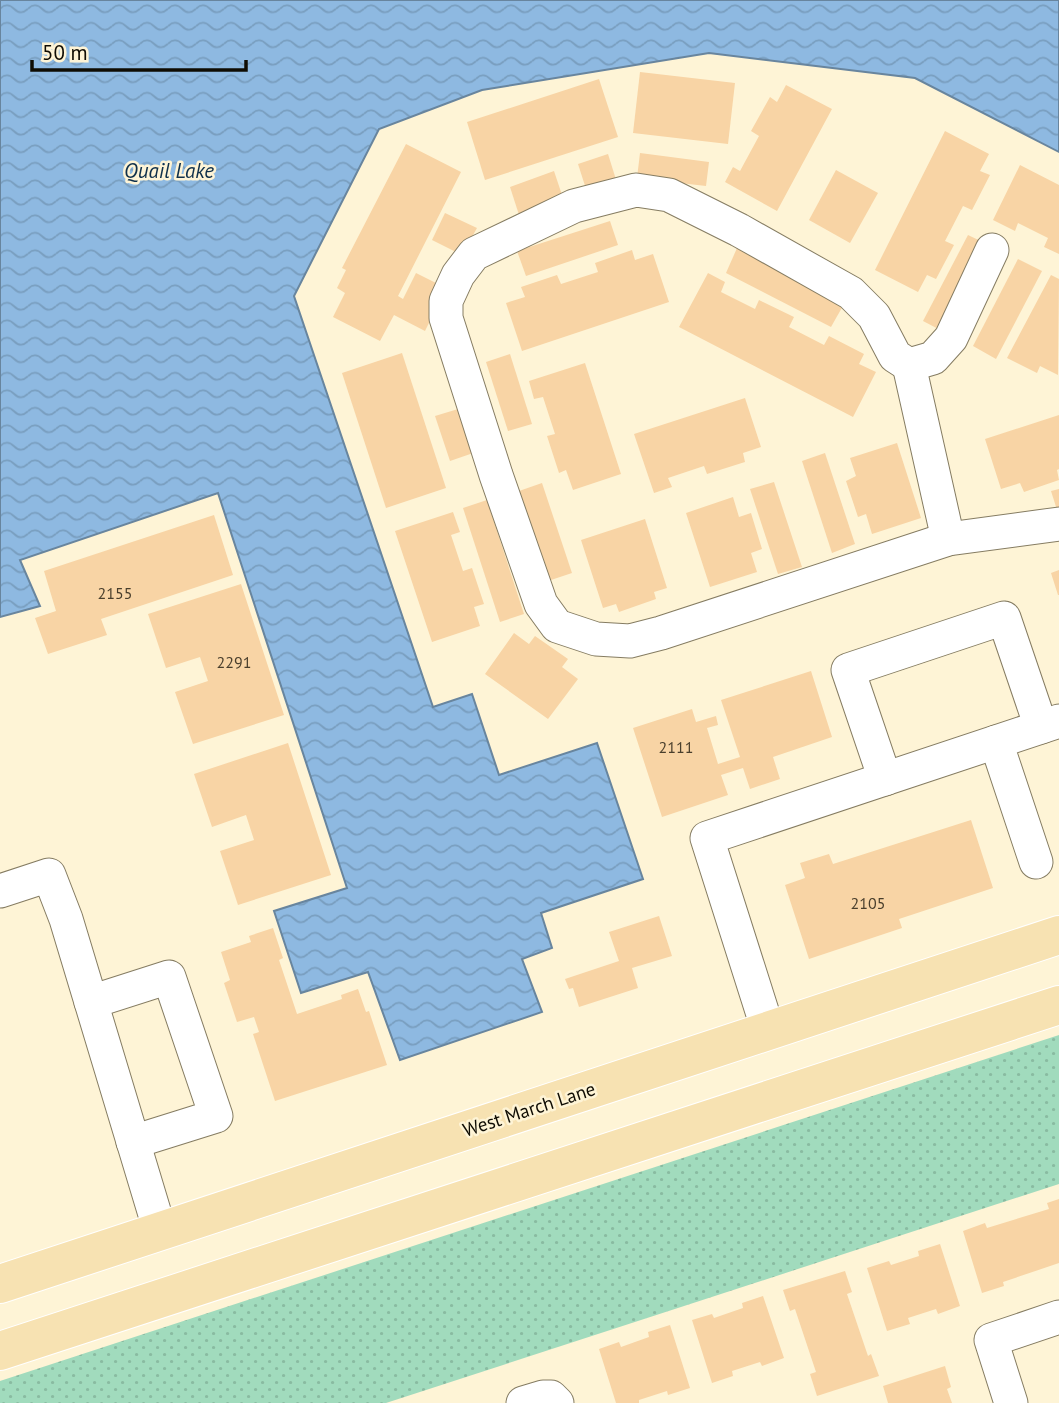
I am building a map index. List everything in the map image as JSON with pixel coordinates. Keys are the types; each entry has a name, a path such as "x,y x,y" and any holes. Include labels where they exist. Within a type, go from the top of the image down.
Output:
{"main road":[{"name":"West March Lane","path":"0,1284 1059,935"},
{"path":"0,1351 1059,1004"}],"street":[{"path":"948,539 909,365 895,356 874,316 851,293 739,230 669,195 636,190 574,206 474,254 458,275 446,302 446,318 453,343 541,604 557,626 596,639 630,641 948,539 1010,533 1059,524"},
{"path":"909,365 933,358 951,338 992,250"},
{"path":"768,1030 707,838 885,779 1050,724 1004,618 848,670 885,779"},
{"path":"996,742 1036,862"},
{"path":"0,891 49,875 66,919 160,1231"},
{"path":"90,1002 169,978 216,1116 133,1142"},
{"path":"1011,1403 991,1340 1059,1317"},
{"path":"523,1403 543,1397 551,1397 557,1403"}],"green space":[{"path":"1059,1035 1059,1184 386,1403 0,1403 0,1381"}],"water":[{"name":"Quail Lake","path":"0,0 1059,0 1059,152 915,78 709,53 482,90 379,129 294,296 433,707 472,694 499,775 597,743 643,879 541,913 552,948 522,959 542,1012 400,1060 368,972 301,993 274,911 347,888 218,493 20,560 40,606 0,617"}],"building":[{"path":"640,72 735,83 728,144 633,133"},
{"path":"599,79 618,137 485,180 467,122"},
{"path":"786,85 832,109 777,211 725,182 733,167 740,171 759,136 751,131 770,97 777,102"},
{"path":"945,131 989,154 980,171 990,175 972,210 963,206 945,241 954,245 936,279 927,275 918,292 875,270"},
{"path":"406,144 461,172 398,296 403,299 416,273 446,288 425,331 394,315 380,341 333,317 345,293 337,288 346,270 342,268"},
{"path":"640,153 709,162 706,186 637,178"},
{"path":"608,154 618,186 587,192 578,164"},
{"path":"1020,165 1059,185 1059,254 1044,247 1048,238 1018,223 1015,231 993,220"},
{"path":"836,170 878,193 850,243 809,220"},
{"path":"554,171 565,204 520,218 510,187"},
{"path":"445,213 477,228 462,255 432,240"},
{"path":"610,221 618,245 526,276 517,251"},
{"path":"968,235 991,246 946,333 923,321"},
{"path":"737,248 844,304 831,327 726,273"},
{"path":"632,250 635,260 653,254 669,302 522,351 506,303 525,297 521,287 557,275 561,284 598,272 595,263"},
{"path":"1018,259 1042,271 996,359 973,346"},
{"path":"708,273 725,282 721,292 755,309 759,300 794,317 789,327 824,345 829,336 864,354 859,364 876,372 853,417 679,327"},
{"path":"1051,275 1059,279 1058,375 1040,366 1037,373 1007,358"},
{"path":"402,353 446,488 386,508 342,373"},
{"path":"510,354 532,424 508,431 486,362"},
{"path":"585,363 621,474 573,490 566,470 559,473 547,436 555,434 543,397 534,399 529,381"},
{"path":"745,398 761,447 743,453 745,462 707,474 704,466 668,478 672,487 654,493 634,434"},
{"path":"468,406 482,450 450,461 435,416"},
{"path":"1059,415 1059,480 1024,492 1020,483 1001,489 985,439"},
{"path":"897,443 921,518 872,534 866,514 858,517 846,481 856,476 850,458"},
{"path":"825,453 855,544 832,553 802,461"},
{"path":"774,482 802,567 778,574 750,489"},
{"path":"542,483 572,573 548,581 519,491"},
{"path":"1059,489 1059,513 1058,513 1051,491"},
{"path":"733,497 739,517 751,513 762,549 751,553 757,572 710,587 686,513"},
{"path":"487,500 524,614 500,622 463,508"},
{"path":"453,512 460,532 451,535 463,571 472,568 484,604 474,607 480,626 432,642 395,531"},
{"path":"214,515 233,575 101,619 107,635 48,654 35,618 56,611 44,571"},
{"path":"645,519 667,588 654,592 656,599 619,612 616,604 603,608 581,540"},
{"path":"1059,570 1059,595 1058,595 1051,573"},
{"path":"241,584 284,715 193,744 175,692 208,681 200,657 166,668 148,614"},
{"path":"514,633 529,644 535,636 568,659 562,667 578,679 548,719 485,674"},
{"path":"811,671 832,737 773,757 780,779 750,789 743,768 721,775 728,795 662,817 633,728 692,709 696,722 716,716 718,725 707,728 718,764 740,757 721,700"},
{"path":"288,743 331,875 238,905 220,851 254,840 246,815 212,827 194,774"},
{"path":"971,820 993,888 899,919 902,928 809,959 785,885 805,878 800,863 829,854 833,864"},
{"path":"659,916 672,956 632,968 638,988 579,1007 573,988 569,989 565,979 619,961 609,932"},
{"path":"273,928 283,958 279,960 297,1014 342,999 341,995 358,989 366,1012 369,1011 387,1065 275,1101 253,1034 259,1032 254,1017 237,1022 224,983 230,980 221,952 251,942 249,936"},
{"path":"1059,1199 1059,1263 1003,1282 1004,1286 982,1293 963,1231 985,1223 987,1228 1049,1209 1047,1203"},
{"path":"940,1244 960,1306 938,1314 936,1309 908,1318 910,1324 887,1331 867,1268 889,1261 891,1265 919,1256 918,1251"},
{"path":"845,1271 852,1292 847,1294 868,1356 871,1354 879,1376 817,1396 810,1374 816,1372 795,1309 790,1311 783,1290"},
{"path":"763,1296 784,1358 762,1366 760,1362 732,1371 733,1376 712,1383 692,1320 712,1314 714,1318 743,1308 742,1303"},
{"path":"670,1325 690,1388 668,1395 667,1391 639,1400 639,1403 616,1403 599,1349 619,1342 621,1347 649,1337 648,1332"},
{"path":"945,1366 951,1387 947,1389 952,1403 888,1403 883,1386"}]}
